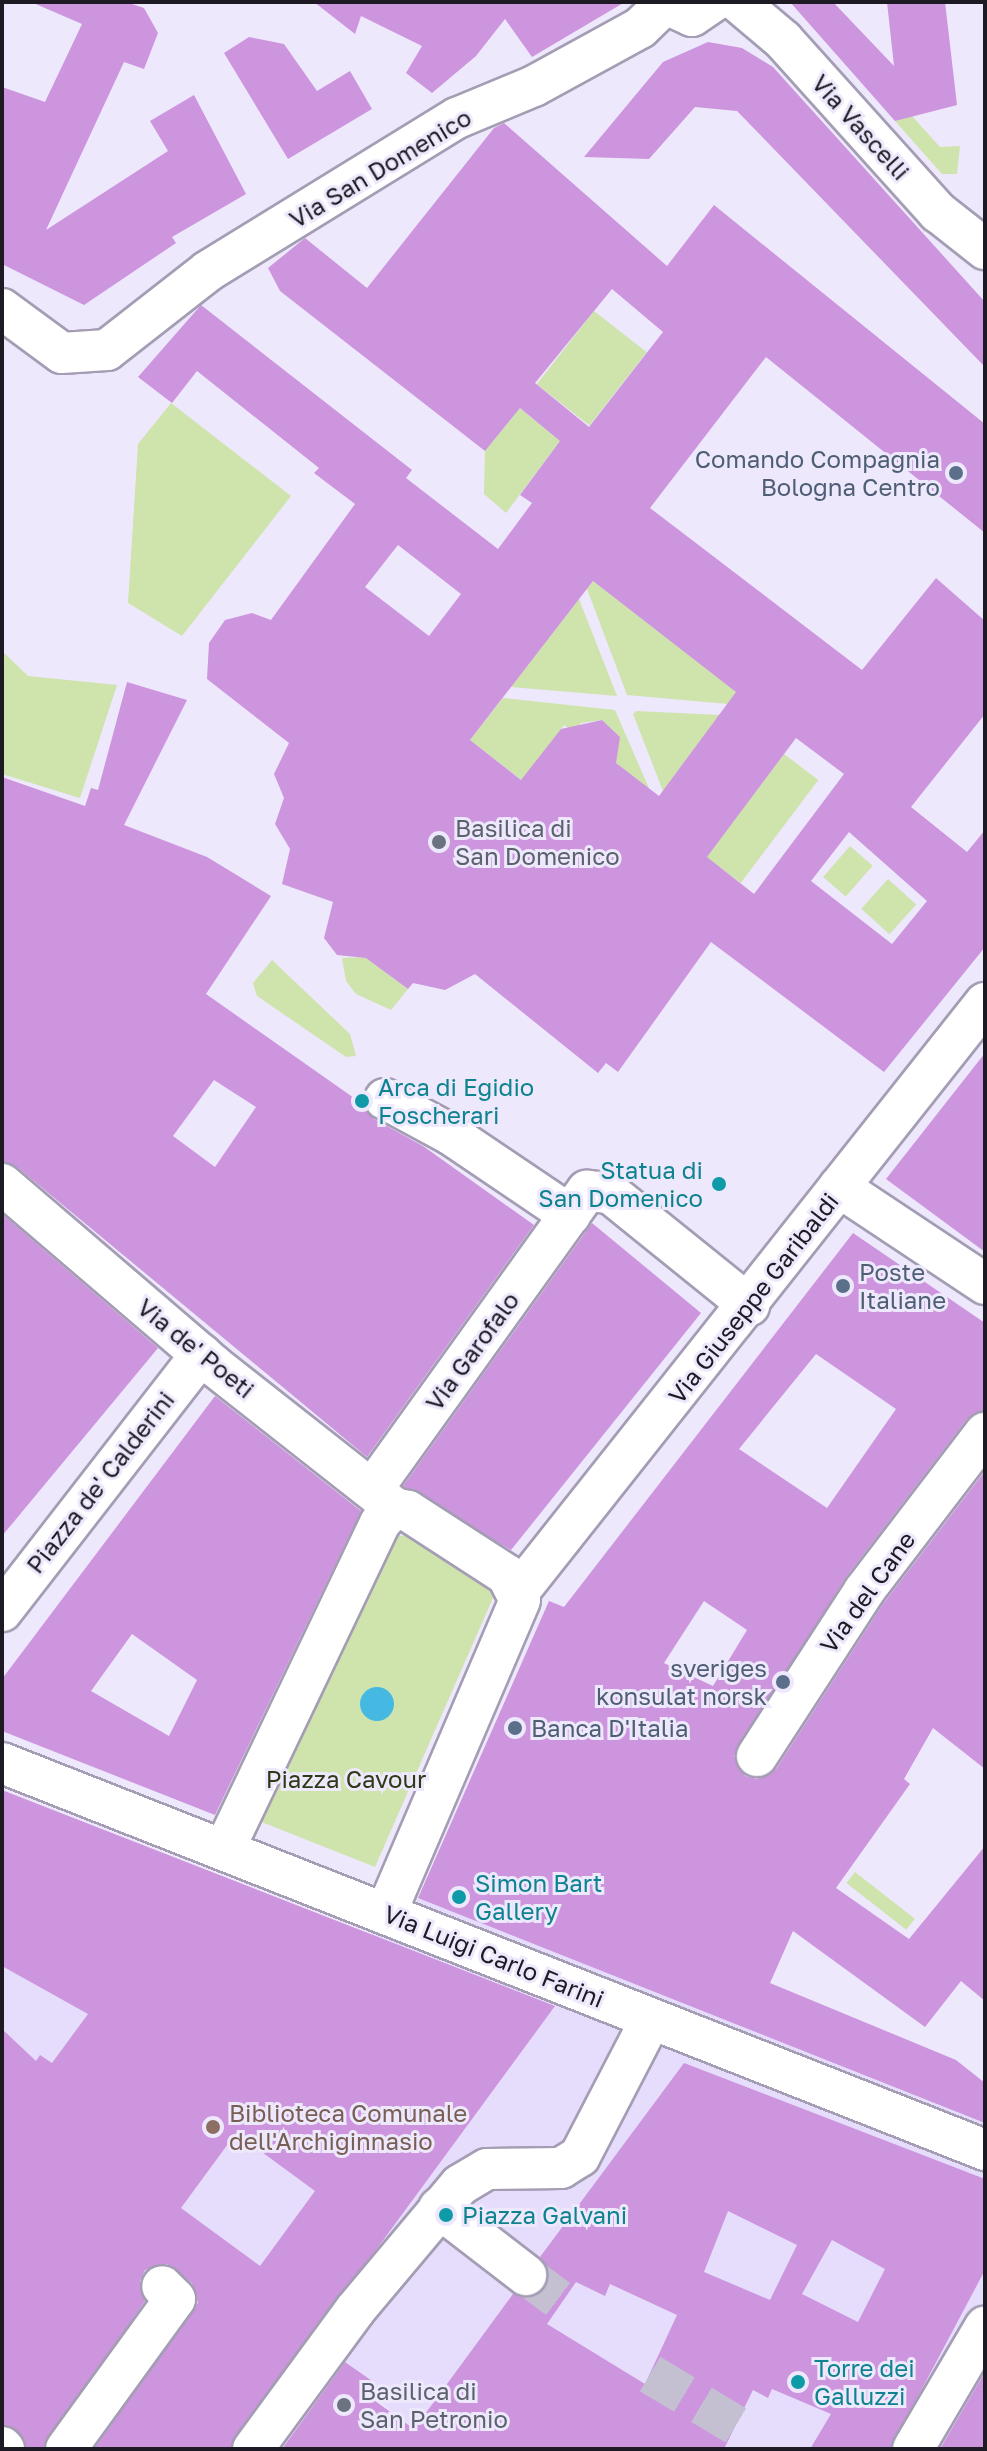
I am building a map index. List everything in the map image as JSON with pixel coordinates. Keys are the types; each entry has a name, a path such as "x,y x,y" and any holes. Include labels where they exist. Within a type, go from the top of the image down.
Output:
{"street":[{"path":"663,4 692,16 713,2"},
{"name":"Via Vascelli","path":"738,2 783,40 938,212 985,249"},
{"name":"Via San Domenico","path":"2,309 62,353 107,350 208,271 457,118 534,86 640,28 663,4"},
{"name":"Via Giuseppe Garibaldi","path":"520,1590 749,1305 985,1003"},
{"path":"385,1099 450,1134 570,1215"},
{"name":"Via de' Poeti","path":"2,1184 201,1354 384,1498"},
{"path":"839,1187 985,1284"},
{"name":"Via Garofalo","path":"384,1498 587,1191 610,1193 749,1305"},
{"name":"Piazza de' Calderini","path":"8,1602 201,1354"},
{"name":"Via del Cane","path":"757,1756 840,1628 985,1433"},
{"path":"224,1850 368,1545 384,1498 417,1516 520,1590 519,1608 386,1913"},
{"name":"Via Luigi Carlo Farini","path":"2,1763 985,2150"},
{"path":"253,2449 349,2318 439,2208 487,2169 561,2168 573,2162 597,2130 651,2019"},
{"path":"439,2208 526,2275"},
{"path":"66,2449 175,2299 162,2286"},
{"path":"913,2449 985,2327"}],"shaded area":[{"path":"2,1811 351,1948 454,1872 985,2090 985,2449 511,2449 443,2389 414,2429 369,2393 375,2383 341,2359 275,2449 2,2449"}],"green space":[{"path":"912,116 940,147 960,146 957,174 942,174 895,121"},
{"path":"594,311 647,352 590,426 537,384"},
{"path":"171,403 291,496 182,636 128,603 138,444"},
{"path":"520,408 560,441 506,513 484,494 485,451"},
{"path":"593,581 737,692 728,704 627,695 587,589"},
{"path":"579,599 617,696 511,687"},
{"path":"2,651 28,676 117,685 80,798 2,774"},
{"path":"503,698 615,710 655,802 595,806 623,769 614,761 620,737 602,720 581,723 574,732 564,725 524,782 470,740"},
{"path":"636,711 720,715 663,791 633,714"},
{"path":"784,754 818,780 741,883 706,857"},
{"path":"850,846 873,866 846,897 823,877"},
{"path":"888,879 916,904 889,934 861,909"},
{"path":"365,957 408,989 391,1010 356,994 346,981 342,958"},
{"path":"272,960 350,1034 356,1056 346,1057 257,996 253,983"},
{"name":"Piazza Cavour","path":"419,1532 490,1579 493,1598 375,1867 259,1821 390,1538"},
{"path":"855,1872 915,1919 906,1930 846,1883"}],"water":[{"path":"377,1687 389,1692 394,1704 389,1716 377,1721 365,1716 360,1704 365,1692"}],"building":[{"path":"31,2 126,2 144,8 158,33 144,69 124,62 46,230 168,151 150,121 194,95 246,194 172,237 176,243 84,305 2,264 2,87 45,102 82,24"},
{"path":"314,2 625,2 532,57 505,19 476,56 432,93 406,73 422,46 361,16 355,34"},
{"path":"790,2 833,2 894,66 887,2 945,2 957,105 895,121"},
{"path":"249,37 284,44 317,91 350,71 372,109 288,159 224,53"},
{"path":"708,42 742,48 773,67 985,302 985,367 737,111 695,107 649,159 584,157 663,62"},
{"path":"504,123 667,266 714,205 985,424 985,533 766,357 650,508 862,670 936,578 985,621 985,714 911,807 967,852 985,830 985,947 884,1072 711,942 618,1072 606,1063 598,1073 475,974 445,990 413,983 408,989 366,958 337,955 324,938 333,902 282,884 290,849 275,824 284,798 274,774 289,743 207,679 209,643 225,620 252,613 271,620 355,504 314,473 319,468 197,371 172,403 138,377 201,305 412,470 406,478 498,549 532,503 520,495 560,441 520,408 485,451 280,291 268,268 305,238 367,288 494,128","holes":["612,289 663,332 589,427 535,383","398,545 461,594 429,636 365,587","593,581 736,692 659,796 616,763 620,737 602,720 561,729 521,780 470,740","796,738 844,774 754,894 707,857","849,832 927,901 892,944 811,881"]},
{"path":"127,682 187,700 124,825 207,857 271,896 206,994 364,1105 374,1119 423,1146 534,1225 367,1457 17,1167 2,1162 2,777 85,806 91,788 98,790","holes":["214,1080 256,1107 215,1167 173,1136"]},
{"path":"985,1053 985,1252 886,1179"},
{"path":"2,1214 158,1348 2,1536"},
{"path":"592,1223 701,1313 511,1550 403,1486"},
{"path":"853,1233 985,1323 985,1410 967,1419 846,1577 734,1756 745,1776 757,1779 776,1769 883,1604 985,1471 985,1769 933,1728 904,1779 910,1784 836,1888 909,1939 985,1846 985,2001 961,1981 925,2027 793,1931 770,1983 956,2060 985,2083 985,2123 418,1898 549,1601 564,1607","holes":["816,1354 896,1409 827,1508 739,1449","704,1601 747,1630 713,1686 664,1663"]},
{"path":"215,1396 361,1511 215,1815 2,1731 2,1679","holes":["132,1634 197,1680 169,1736 91,1691"]},
{"path":"2,1790 555,2006 230,2449 94,2449 198,2303 192,2283 167,2264 145,2270 140,2281 145,2301 43,2449 26,2449 20,2433 2,2425 2,2029 36,2061 40,2055 52,2063 88,2014 2,1966","holes":["236,2133 315,2191 260,2266 181,2208"]},
{"path":"684,2063 985,2179 985,2270 890,2449 810,2449 831,2414 772,2389 768,2398 753,2390 724,2449 282,2449 345,2362 375,2383 367,2395 414,2429 513,2294 534,2296 545,2288 547,2267 540,2257","holes":["728,2211 797,2245 770,2300 704,2272","832,2240 885,2269 858,2322 802,2294","576,2282 605,2296 610,2284 677,2315 645,2384 547,2324"]},
{"path":"985,2372 985,2449 940,2449"}],"tunnel":[{"path":"526,2275 562,2302"},
{"path":"650,2374 737,2426"}],"place":[{"name":"Comando Compagnia Bologna Centro","path":"956,473"},
{"name":"Basilica di San Domenico","path":"439,842"},
{"name":"Arca di Egidio Foscherari","path":"362,1101"},
{"name":"Statua di San Domenico","path":"719,1184"},
{"name":"Poste Italiane","path":"843,1286"},
{"name":"sveriges konsulat norsk","path":"783,1682"},
{"name":"Banca D'Italia","path":"515,1728"},
{"name":"Simon Bart Gallery","path":"459,1897"},
{"name":"Biblioteca Comunale dell'Archiginnasio","path":"213,2127"},
{"name":"Piazza Galvani","path":"446,2215"},
{"name":"Torre dei Galluzzi","path":"798,2382"},
{"name":"Basilica di San Petronio","path":"344,2405"}]}
